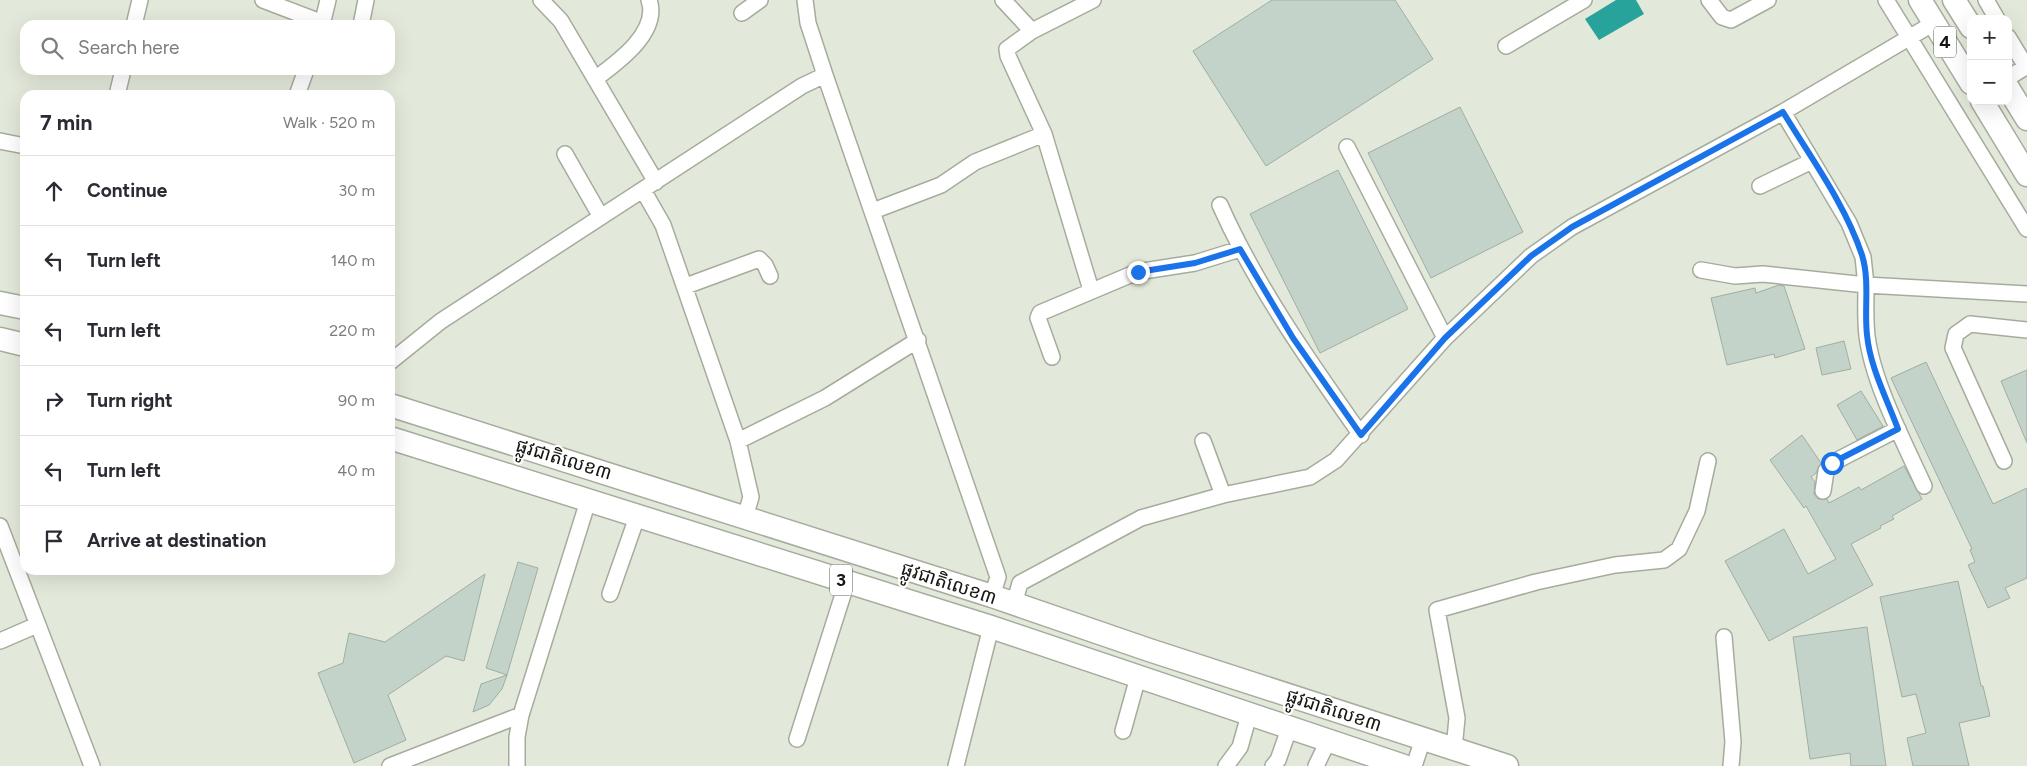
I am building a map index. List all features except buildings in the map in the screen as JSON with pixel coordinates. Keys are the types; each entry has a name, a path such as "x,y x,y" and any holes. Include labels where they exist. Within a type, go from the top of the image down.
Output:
{"highway":[{"name":"4","path":"1920,0 1967,77"},
{"name":"4","path":"1954,0 1967,21"},
{"path":"2012,95 2027,119"},
{"path":"1984,105 2027,175"},
{"path":"0,303 20,307"},
{"path":"0,339 20,344"},
{"name":"ផ្លូវជាតិលេខ៣","path":"395,407 745,517 995,586 1014,604 1507,766"},
{"name":"ផ្លូវជាតិលេខ៣","path":"395,440 991,627 1404,766"}],"street":[{"path":"135,20 140,0"},
{"path":"262,0 312,20"},
{"path":"323,20 328,0"},
{"path":"362,20 366,0"},
{"path":"542,0 561,21 656,182"},
{"path":"595,79 622,58 646,29 653,11 649,0"},
{"path":"742,13 760,0"},
{"path":"805,0 808,24 918,340 995,586 1020,583 1141,518 1223,495 1310,477 1336,460 1361,435 1445,338 1531,256 1572,227 1783,112 1934,23"},
{"path":"1003,0 1032,31"},
{"path":"1091,290 1044,134 1008,56 1007,49 1032,31 1093,0"},
{"path":"1506,46 1584,0"},
{"path":"1709,0 1722,17 1731,20 1768,0"},
{"path":"1886,0 2027,229"},
{"path":"1986,0 1995,15"},
{"path":"2012,43 2027,67 2012,76"},
{"path":"118,90 122,75"},
{"path":"299,90 304,75"},
{"path":"395,358 441,321 802,86 825,75"},
{"path":"1783,112 1849,223 1863,257 1866,286 1867,336 1875,368 1898,429 1924,486"},
{"path":"873,211 941,185 975,162 1044,134"},
{"path":"0,141 20,145"},
{"path":"1347,147 1445,338"},
{"path":"565,154 601,217"},
{"path":"1760,186 1812,161"},
{"path":"643,190 663,225 686,286 738,441 751,497 745,517"},
{"path":"1220,205 1240,249 1293,338 1361,435"},
{"path":"1052,357 1038,318 1040,313 1091,290 1138,272 1195,263 1240,249"},
{"path":"686,286 759,259 765,265 770,276"},
{"path":"1701,270 1735,276 1763,274 1866,286 2027,294"},
{"path":"2004,461 1953,348 1956,334 1970,324 2027,330"},
{"path":"738,441 825,398 918,340"},
{"path":"1823,490 1826,471 1832,463 1898,429"},
{"path":"1203,441 1223,495"},
{"path":"1454,749 1457,718 1437,610 1536,582 1615,565 1664,560 1679,549 1698,511 1708,461"},
{"path":"517,766 517,737 521,715 588,501"},
{"path":"610,594 637,517"},
{"path":"0,526 7,566 37,625 92,766"},
{"path":"797,740 847,582"},
{"path":"1014,604 1020,583"},
{"path":"0,641 37,625"},
{"path":"956,766 991,627"},
{"path":"1724,637 1733,742 1731,766"},
{"path":"1123,731 1138,677"},
{"path":"390,766 521,715"},
{"path":"1226,766 1240,747 1249,715"},
{"path":"1273,766 1278,760 1289,728"},
{"path":"1414,766 1423,739"},
{"path":"1316,766 1328,741"}],"water":[{"path":"1616,0 1636,0 1644,14 1599,40 1585,19"}],"route":[{"path":"1138,272 1195,263 1240,249 1293,338 1361,435 1445,338 1491,292 1531,256 1572,227 1783,112 1849,223 1863,257 1866,286 1867,336 1875,368 1898,429 1832,463"}]}
